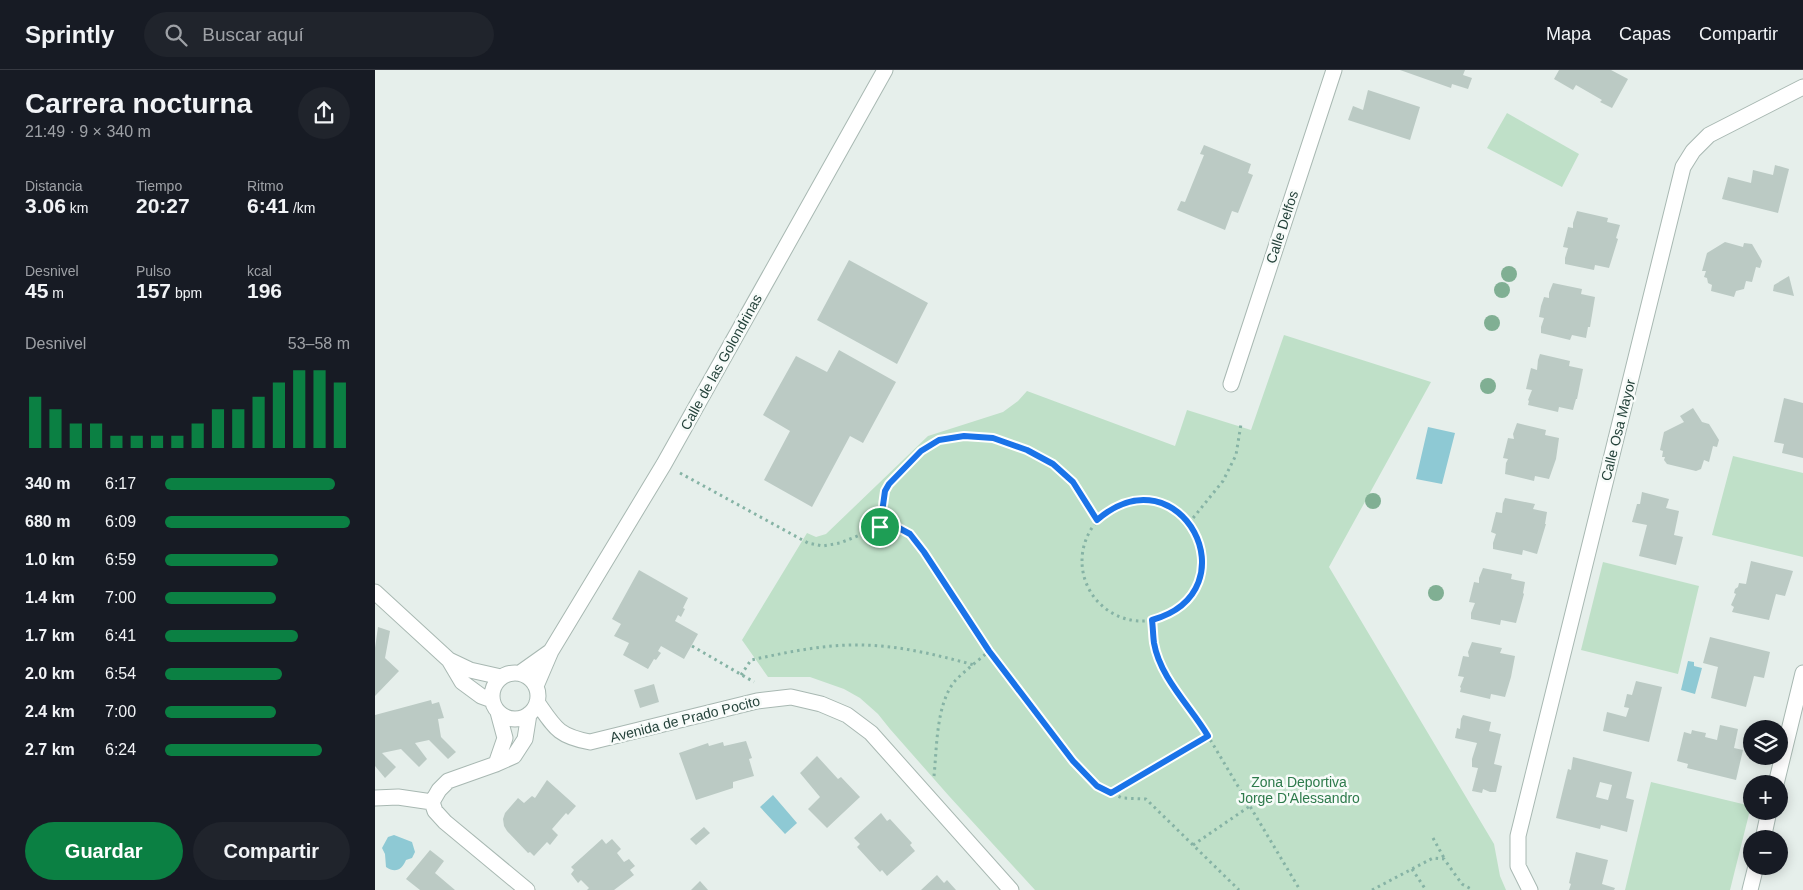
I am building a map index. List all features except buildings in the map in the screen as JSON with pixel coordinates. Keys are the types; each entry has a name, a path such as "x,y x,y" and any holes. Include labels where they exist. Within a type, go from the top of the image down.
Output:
{"street":[{"name":"Calle de las Golondrinas","path":"536,686 551,651 664,464 885,70"},
{"name":"Calle Delfos","path":"1231,384 1334,70"},
{"name":"Calle Osa Mayor","path":"1530,890 1518,866 1518,836 1683,167 1693,151 1709,135 1803,87"},
{"path":"375,592 449,660 462,682 495,706 505,717 521,718 533,708"},
{"name":"Calle de las Golondrinas","path":"520,673 551,651"},
{"path":"449,660 470,670 501,678"},
{"path":"496,764 505,738 492,691 495,683 501,678 513,672 520,673 527,676 536,686 533,708 525,739 514,756 496,764 448,781 439,790 432,802 435,811 445,822 527,890"},
{"path":"1778,775 1803,673"},
{"name":"Avenida de Prado Pocito","path":"533,708 571,739 591,742 757,701 791,698 821,704 847,715 871,733 1011,890"},
{"path":"375,798 398,797 432,802"},
{"path":"1750,890 1754,875"}],"path":[{"path":"1189,523 1223,481 1236,455 1241,424"},
{"path":"880,527 885,491 889,484 921,451 939,440 964,436 993,438 1027,450 1053,464 1073,482 1097,520"},
{"path":"664,464 808,543 823,546 840,543 880,527 897,527 910,534 924,552 989,651 1073,761 1097,786 1122,798 1145,799 1239,890"},
{"path":"1144,500 1166,505 1179,512 1189,523 1197,535 1201,548 1202,562 1198,582 1188,600 1178,609 1166,616 1152,620 1137,621 1123,618 1103,607 1089,590 1083,576 1081,561 1083,546 1088,532 1108,510 1122,503 1144,500"},
{"path":"1152,620 1154,644 1161,664 1179,695 1208,736 1300,890"},
{"path":"741,675 751,660 799,650 865,645 929,653 974,665"},
{"path":"692,646 758,684"},
{"path":"933,784 941,714 945,697 955,681 989,651"},
{"path":"1111,793 1208,736"},
{"path":"1193,845 1250,806"},
{"path":"1433,838 1444,859 1462,884 1473,890"},
{"path":"1373,890 1433,858 1444,859"},
{"path":"1412,869 1426,890"}],"green space":[{"path":"1507,113 1579,154 1562,187 1487,148"},
{"name":"Zona Deportiva Jorge D'Alessandro","path":"1284,335 1431,382 1329,567 1494,844 1500,876 1506,890 1035,890 949,796 878,714 860,698 844,689 810,677 768,677 742,640 807,533 816,537 826,534 928,436 1003,412 1018,401 1027,391 1175,446 1187,410 1251,430"},
{"path":"1733,456 1803,473 1803,557 1712,535"},
{"path":"1603,562 1699,586 1678,674 1581,650"},
{"path":"1651,782 1743,804 1743,820 1748,820 1745,830 1743,830 1743,838 1730,890 1625,890"}],"water":[{"path":"1428,427 1455,433 1442,484 1416,479"},
{"path":"1688,661 1694,662 1694,666 1702,668 1695,694 1681,690"},
{"path":"773,795 797,823 785,834 760,807"},
{"path":"394,835 412,842 415,852 412,858 406,860 398,870 386,867 385,854 382,848 388,837"}],"route":[{"path":"964,436 993,438 1027,450 1053,464 1073,482 1097,520 1108,510 1122,503 1136,500 1166,505 1179,512 1197,535 1201,548 1201,575 1196,588 1188,600 1166,616 1152,620 1154,644 1161,664 1179,695 1208,736 1111,793 1097,786 1073,761 989,651 924,552 910,534 897,527 880,527 885,491 889,484 921,451 939,440 964,436"}]}
